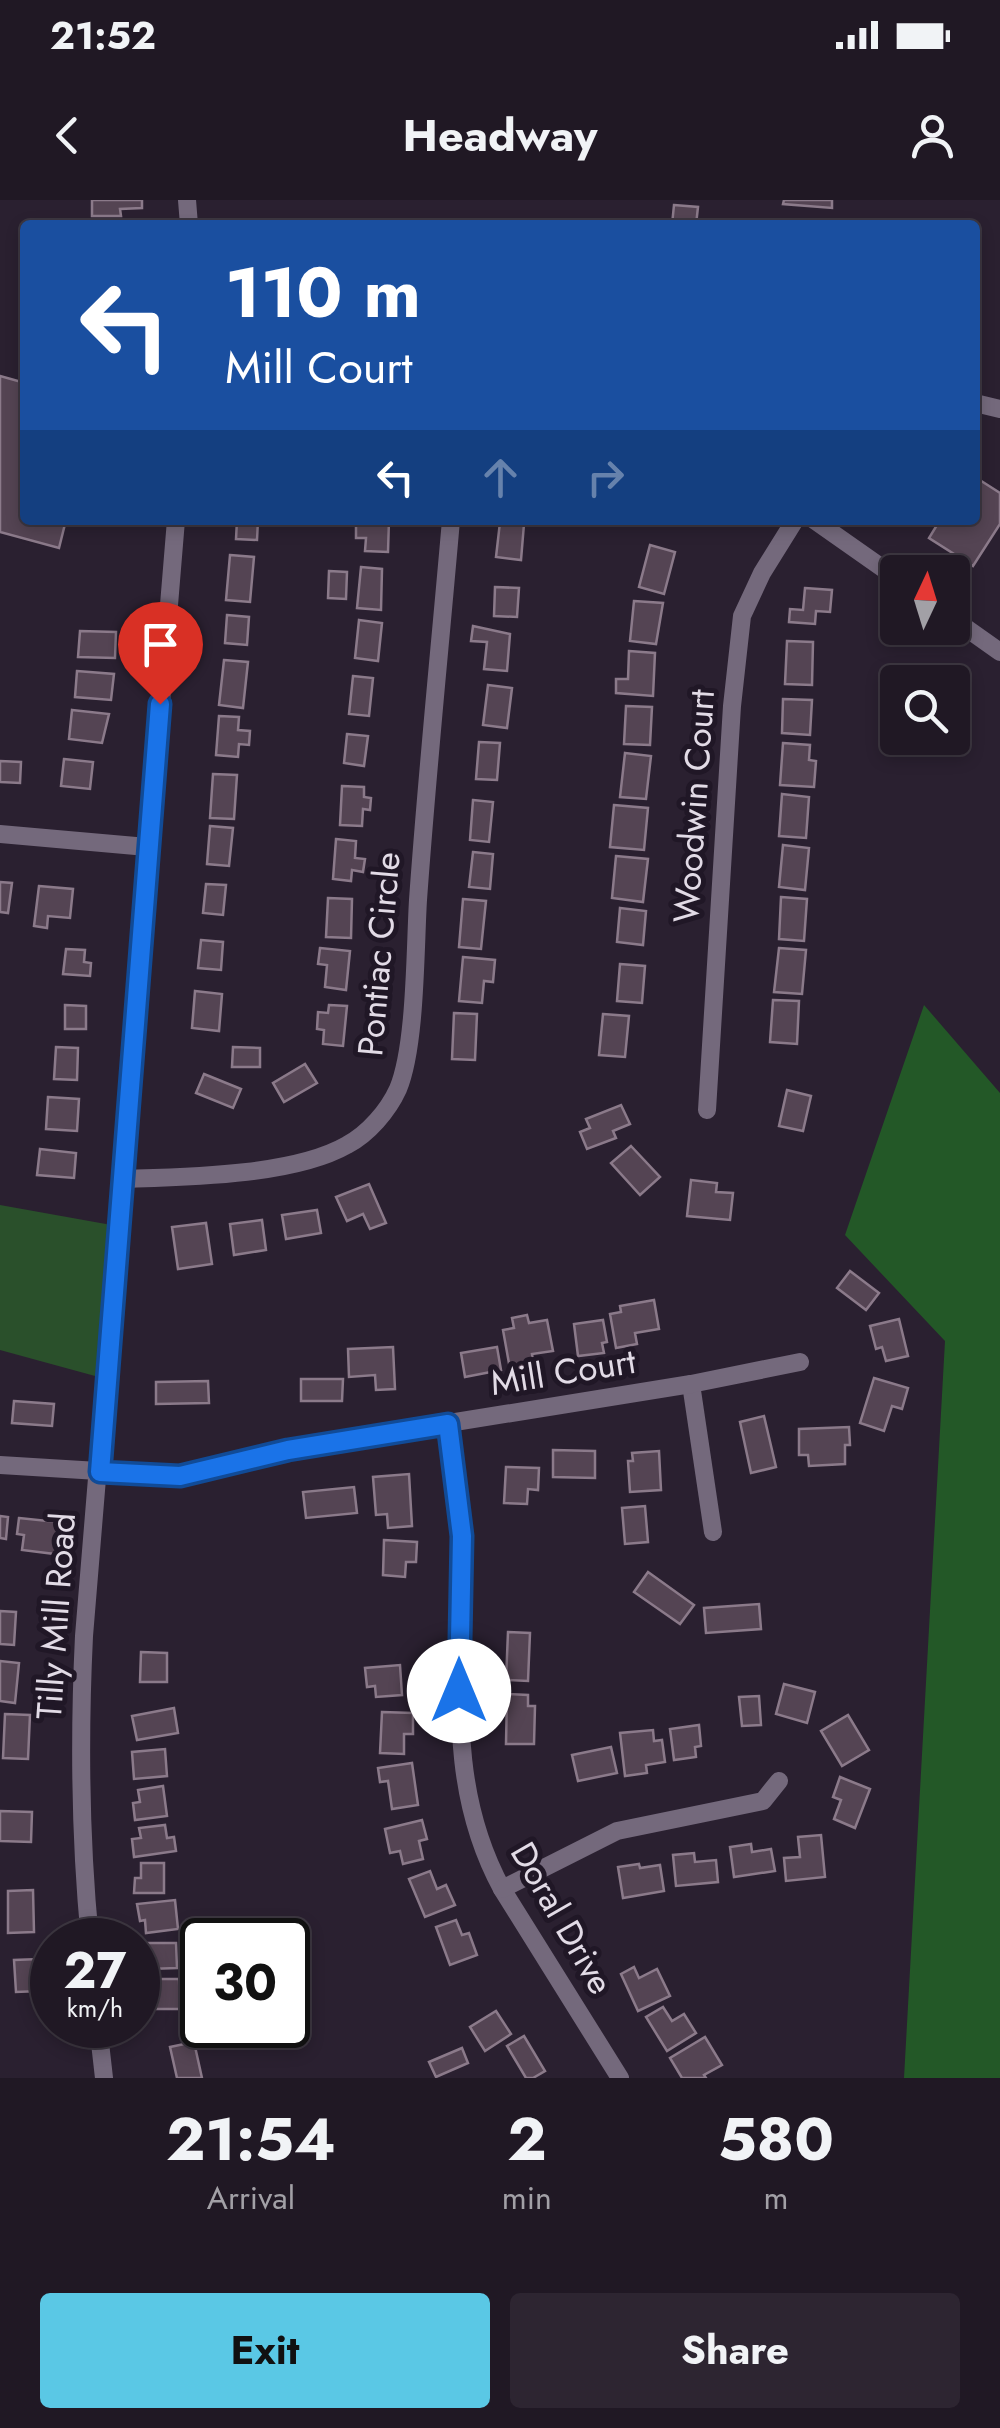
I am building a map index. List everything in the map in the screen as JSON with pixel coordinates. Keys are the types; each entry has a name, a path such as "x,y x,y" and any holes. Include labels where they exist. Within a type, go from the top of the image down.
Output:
{"street":[{"name":"Tilly Mill Road","path":"88,1918 80,1840 79,1736 84,1636 176,525"},
{"name":"Pontiac Circle","path":"122,1179 263,1169 310,1160 348,1145 376,1122 398,1089 408,1050 424,811 451,525"},
{"name":"Woodwin Court","path":"707,1110 732,706 742,616 762,573 792,525"},
{"path":"821,525 880,566"},
{"path":"970,631 1000,652"},
{"path":"0,834 147,847"},
{"name":"Mill Court","path":"0,1465 180,1476 288,1450 691,1384 800,1362"},
{"path":"691,1384 714,1532"},
{"name":"Doral Drive","path":"448,1424 462,1536 460,1754 476,1826 488,1864 502,1889 620,2078"},
{"path":"502,1889 617,1831 763,1801 778,1780"},
{"path":"101,2048 104,2078"}],"green space":[{"path":"924,1005 1000,1093 1000,2078 904,2078 945,1341 845,1235"},
{"path":"0,1205 117,1226 106,1379 0,1350"}],"building":[{"path":"92,200 142,200 142,208 120,209 121,216 92,216"},
{"path":"784,200 832,200 832,208 783,204"},
{"path":"674,205 698,207 697,220 672,220"},
{"path":"0,376 20,382 20,525 65,525 59,548 0,532"},
{"path":"980,480 1000,493 1000,524 973,566 970,555 956,555 929,538 937,525 980,525"},
{"path":"237,525 258,525 257,540 236,539"},
{"path":"356,525 389,525 388,552 365,551 366,538 356,538"},
{"path":"500,525 524,525 521,560 496,557"},
{"path":"650,545 675,552 664,594 639,587"},
{"path":"230,555 254,557 250,602 226,600"},
{"path":"361,567 382,569 381,610 357,608"},
{"path":"329,571 347,572 346,599 328,598"},
{"path":"495,587 519,588 517,617 494,616"},
{"path":"805,588 832,590 830,612 816,611 815,624 789,622 790,609 803,610"},
{"path":"634,601 663,603 656,644 630,641"},
{"path":"227,615 249,617 247,645 225,643"},
{"path":"359,620 382,623 378,661 355,658"},
{"path":"473,626 510,634 507,671 484,669 487,642 471,641"},
{"path":"80,631 116,632 115,658 78,657"},
{"path":"787,641 813,642 812,685 785,684"},
{"path":"629,651 655,653 653,696 616,693 616,679 628,679"},
{"path":"224,660 248,662 243,708 219,705"},
{"path":"77,671 114,674 111,700 75,697"},
{"path":"353,676 373,678 369,716 349,714"},
{"path":"488,685 512,688 507,728 483,725"},
{"path":"783,699 812,700 810,735 782,733"},
{"path":"626,706 652,707 650,745 624,744"},
{"path":"72,710 109,714 102,743 69,739"},
{"path":"219,716 239,717 238,730 250,731 249,745 239,744 238,757 216,755"},
{"path":"347,734 368,736 364,766 344,763"},
{"path":"479,742 500,743 497,780 476,779"},
{"path":"783,743 810,745 809,760 816,761 814,787 780,785"},
{"path":"625,753 651,756 646,799 620,797"},
{"path":"64,759 93,762 90,789 61,786"},
{"path":"0,761 21,762 20,783 0,782"},
{"path":"213,774 237,775 234,819 210,818"},
{"path":"342,786 364,787 364,797 371,798 370,810 363,809 362,826 340,825"},
{"path":"782,794 809,797 806,838 779,836"},
{"path":"473,800 493,802 489,842 470,840"},
{"path":"614,805 648,808 644,850 610,847"},
{"path":"210,826 233,828 229,866 207,864"},
{"path":"336,839 356,841 355,858 365,859 363,872 352,870 351,881 333,879"},
{"path":"783,845 809,848 805,890 779,887"},
{"path":"473,852 493,854 490,889 469,887"},
{"path":"616,856 648,859 643,902 612,898"},
{"path":"0,882 12,883 8,913 0,912"},
{"path":"206,884 226,885 223,915 203,913"},
{"path":"39,886 73,889 70,918 48,916 47,928 34,926"},
{"path":"781,897 807,899 804,941 779,939"},
{"path":"328,898 352,899 351,938 326,937"},
{"path":"463,899 486,901 481,949 459,947"},
{"path":"620,908 646,911 643,945 617,942"},
{"path":"201,940 223,942 221,970 198,968"},
{"path":"320,948 350,951 346,990 325,987 327,965 318,964"},
{"path":"779,948 806,950 802,994 774,992"},
{"path":"66,949 85,950 84,962 91,963 90,976 63,974"},
{"path":"463,957 495,960 493,982 484,981 482,1003 459,1001"},
{"path":"620,964 645,966 642,1003 617,1001"},
{"path":"195,991 222,994 219,1031 192,1028"},
{"path":"773,1000 799,1001 797,1044 770,1042"},
{"path":"65,1005 86,1006 86,1029 65,1029"},
{"path":"329,1005 347,1006 343,1046 323,1044 324,1030 317,1029 318,1012 328,1013"},
{"path":"454,1013 477,1014 475,1060 452,1059"},
{"path":"603,1014 629,1016 625,1057 599,1055"},
{"path":"56,1047 78,1048 77,1080 54,1079"},
{"path":"233,1047 260,1048 260,1067 232,1067"},
{"path":"305,1064 317,1083 284,1102 273,1083"},
{"path":"204,1074 241,1089 233,1108 196,1093"},
{"path":"787,1090 811,1096 803,1131 779,1126"},
{"path":"48,1097 79,1099 77,1131 46,1129"},
{"path":"621,1105 630,1124 613,1131 616,1138 587,1149 580,1132 590,1128 586,1119"},
{"path":"631,1146 660,1177 640,1195 611,1163"},
{"path":"40,1149 76,1153 74,1178 37,1175"},
{"path":"691,1180 717,1183 716,1192 733,1193 730,1220 687,1216"},
{"path":"369,1184 386,1223 370,1229 363,1214 347,1221 336,1197"},
{"path":"317,1210 321,1233 286,1239 282,1215"},
{"path":"262,1220 266,1250 234,1255 230,1224"},
{"path":"206,1223 212,1264 178,1269 172,1227"},
{"path":"850,1271 879,1293 866,1310 837,1288"},
{"path":"654,1300 659,1329 635,1333 637,1344 616,1348 610,1314 621,1312 620,1306"},
{"path":"527,1315 529,1323 547,1320 553,1351 532,1354 534,1365 510,1369 503,1330 514,1328 512,1318"},
{"path":"899,1319 908,1356 886,1361 882,1347 876,1349 870,1326"},
{"path":"603,1320 607,1342 602,1343 604,1353 578,1356 574,1324"},
{"path":"393,1347 395,1389 376,1390 375,1375 349,1377 348,1349"},
{"path":"497,1347 501,1370 465,1377 461,1353"},
{"path":"874,1378 908,1388 902,1409 892,1406 884,1431 860,1423"},
{"path":"301,1379 343,1379 342,1401 301,1401"},
{"path":"208,1381 209,1403 156,1404 156,1382"},
{"path":"14,1401 54,1404 52,1426 12,1423"},
{"path":"764,1416 776,1467 751,1473 740,1422"},
{"path":"849,1427 845,1464 809,1466 808,1455 799,1455 799,1429"},
{"path":"553,1450 595,1451 595,1478 553,1477"},
{"path":"659,1451 661,1490 630,1492 628,1461 633,1461 632,1453"},
{"path":"506,1467 539,1468 538,1490 528,1489 527,1504 504,1503"},
{"path":"409,1474 412,1526 388,1528 387,1514 376,1515 373,1477"},
{"path":"354,1487 357,1513 306,1518 303,1492"},
{"path":"645,1506 648,1542 625,1544 622,1508"},
{"path":"0,1516 8,1517 6,1539 0,1538"},
{"path":"19,1518 58,1522 55,1554 22,1550 24,1535 17,1534"},
{"path":"384,1540 417,1542 416,1562 406,1562 405,1577 383,1575"},
{"path":"648,1572 694,1605 680,1624 634,1592"},
{"path":"759,1604 761,1629 706,1633 704,1608"},
{"path":"0,1611 16,1612 14,1645 0,1644"},
{"path":"508,1632 530,1633 528,1681 506,1680"},
{"path":"141,1652 167,1653 167,1682 140,1682"},
{"path":"0,1661 19,1663 15,1703 0,1701"},
{"path":"400,1665 402,1695 376,1697 375,1686 367,1687 365,1668"},
{"path":"784,1684 815,1692 807,1723 776,1714"},
{"path":"507,1694 528,1695 528,1706 535,1706 534,1744 506,1744"},
{"path":"759,1696 761,1725 742,1726 739,1697"},
{"path":"174,1708 178,1733 137,1740 132,1716"},
{"path":"382,1712 413,1713 413,1734 404,1734 404,1754 380,1753"},
{"path":"5,1714 30,1715 28,1759 3,1758"},
{"path":"848,1715 869,1750 842,1766 821,1731"},
{"path":"699,1725 701,1746 695,1747 696,1757 674,1760 670,1729"},
{"path":"653,1730 654,1741 662,1740 665,1762 646,1765 647,1773 625,1776 620,1733"},
{"path":"611,1747 617,1773 578,1781 572,1755"},
{"path":"165,1749 167,1776 134,1779 132,1752"},
{"path":"412,1763 418,1805 392,1809 388,1781 380,1782 378,1768"},
{"path":"840,1777 870,1789 855,1828 834,1819 841,1800 833,1797"},
{"path":"163,1786 167,1816 135,1820 133,1803 140,1802 138,1790"},
{"path":"0,1811 32,1812 31,1842 0,1841"},
{"path":"422,1820 427,1839 419,1841 423,1859 403,1864 400,1851 390,1853 385,1829"},
{"path":"165,1825 167,1838 174,1837 176,1851 134,1857 132,1839 141,1838 139,1828"},
{"path":"821,1835 825,1877 786,1881 784,1858 800,1857 798,1837"},
{"path":"751,1844 752,1852 771,1849 775,1871 734,1877 730,1847"},
{"path":"694,1853 695,1862 716,1860 718,1882 676,1886 673,1855"},
{"path":"141,1863 164,1863 164,1893 134,1893 135,1878 141,1878"},
{"path":"639,1864 640,1868 660,1865 664,1891 623,1898 618,1867"},
{"path":"430,1871 437,1889 446,1885 455,1905 425,1917 409,1879"},
{"path":"33,1890 30,1932 8,1933 8,1891"},
{"path":"175,1900 178,1929 160,1931 160,1918 139,1918 137,1904"},
{"path":"456,1920 462,1935 469,1933 477,1955 450,1965 436,1927"},
{"path":"160,1943 176,1943 177,1968 160,1969"},
{"path":"30,1959 30,1991 16,1992 14,1960"},
{"path":"634,1967 639,1978 657,1969 670,1996 638,2011 621,1974"},
{"path":"160,1979 179,1979 180,2009 160,2009"},
{"path":"663,2007 672,2021 684,2014 696,2033 667,2051 646,2017"},
{"path":"496,2011 511,2034 485,2051 470,2027"},
{"path":"524,2036 545,2071 533,2078 526,2078 507,2046"},
{"path":"705,2037 722,2065 704,2075 706,2078 682,2078 670,2058"},
{"path":"170,2047 195,2048 202,2078 177,2078"},
{"path":"462,2048 468,2063 436,2077 429,2062"}],"route":[{"path":"160,704 100,1472 180,1476 288,1450 448,1424 462,1536 459,1691"}]}
